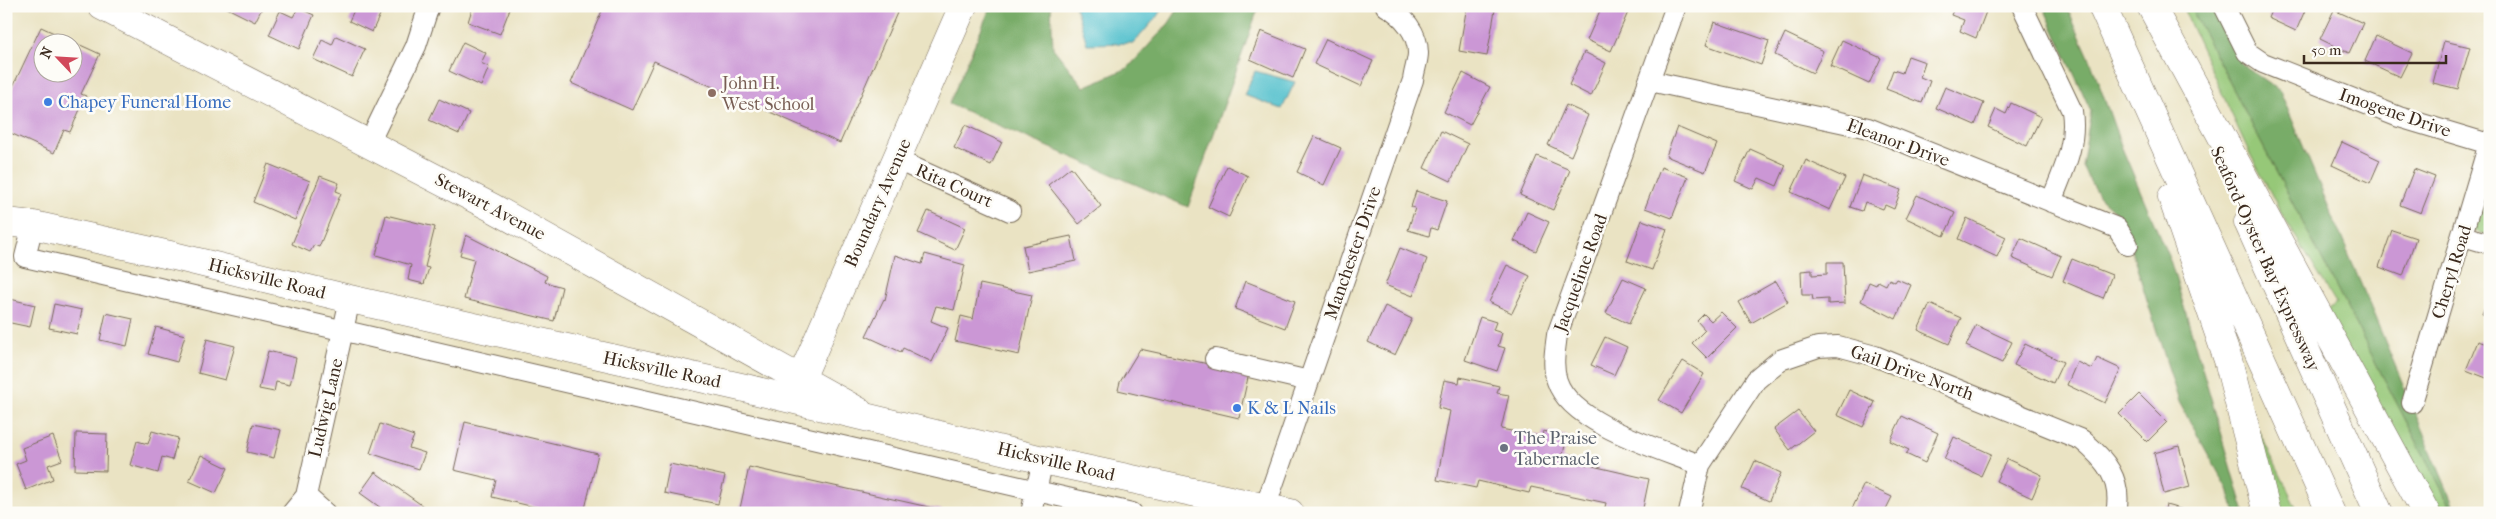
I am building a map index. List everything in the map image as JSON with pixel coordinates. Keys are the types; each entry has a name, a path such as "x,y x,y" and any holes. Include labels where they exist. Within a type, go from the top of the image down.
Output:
{"main road":[{"name":"Stewart Avenue","path":"102,6 493,208 796,390"},
{"name":"Boundary Avenue","path":"796,390 898,160 963,6"},
{"path":"2101,6 2202,281 2228,360 2267,513"},
{"path":"2101,6 2332,513"},
{"path":"2150,6 2426,513"},
{"name":"Seaford-Oyster Bay Expressway","path":"2150,6 2379,513"},
{"name":"Hicksville Road","path":"6,222 174,256 350,299 796,390 872,419 1043,460 1278,510"}],"street":[{"path":"369,143 416,46 429,6"},
{"name":"Manchester Drive","path":"1278,510 1309,380 1413,80 1418,52 1414,34 1397,12 1386,6"},
{"name":"Jacqueline Road","path":"1676,6 1558,335 1554,353 1554,373 1558,384 1568,399 1586,417 1610,429 1700,465"},
{"path":"2022,6 2072,111 2075,130 2073,142 2052,202"},
{"name":"Imogene Drive","path":"2224,6 2247,52 2263,63 2399,117 2489,142"},
{"name":"Eleanor Drive","path":"1650,81 1868,128 2117,228 2128,245"},
{"name":"Cheryl Road","path":"2412,403 2463,236 2489,142"},
{"name":"Rita Court","path":"898,160 1010,211"},
{"name":"Hicksville Road","path":"33,226 25,257 1132,513"},
{"path":"2463,236 2490,244"},
{"name":"Ludwig Lane","path":"292,513 306,496 350,299"},
{"name":"Gail Drive North","path":"1689,513 1700,465 1756,380 1780,360 1818,347 1838,346 1876,356 2082,440 2101,456 2113,476 2117,492 2116,513"},
{"path":"1215,359 1309,380"},
{"path":"1031,513 1043,460"},
{"path":"306,496 325,513"}],"green space":[{"path":"991,6 1051,6 1053,48 1084,87 1128,68 1169,23 1180,6 1259,6 1188,207 949,104"},
{"path":"2043,6 2066,6 2090,59 2122,148 2171,263 2245,513 2236,513 2228,490 2179,402 2121,217 2099,197 2082,167 2091,111"},
{"path":"2182,6 2190,6 2454,513 2440,513 2406,460 2327,311 2336,303 2283,216 2249,152"},
{"path":"2190,6 2214,6 2240,63 2280,91 2457,513 2454,513"},
{"path":"2490,169 2490,236 2471,230"},
{"path":"2253,419 2299,513 2275,513"}],"water":[{"path":"1075,6 1166,6 1134,43 1087,44"},
{"path":"1255,71 1295,82 1282,109 1244,95"}],"building":[{"path":"223,6 263,6 255,22"},
{"path":"356,6 384,6 372,32 349,21"},
{"path":"473,6 511,6 500,34 468,22"},
{"path":"604,6 900,6 840,143 654,61 632,110 571,83"},
{"path":"1467,6 1495,10 1487,56 1459,51"},
{"path":"1602,6 1620,6 1629,10 1611,51 1587,40"},
{"path":"1955,6 1981,6 1987,9 1976,38 1960,31 1964,20 1951,15"},
{"path":"2273,6 2302,6 2306,8 2296,31 2268,18"},
{"path":"298,8 314,15 299,49 269,35 280,11 293,17"},
{"path":"2334,10 2363,23 2349,53 2320,39"},
{"path":"1714,22 1769,41 1761,65 1706,45"},
{"path":"41,27 52,32 39,32"},
{"path":"1261,31 1305,49 1293,78 1250,59"},
{"path":"1785,33 1823,51 1813,73 1775,55"},
{"path":"336,36 365,49 352,77 313,59 322,40 332,45"},
{"path":"2376,36 2412,53 2400,77 2365,61"},
{"path":"1326,39 1373,61 1361,86 1314,64"},
{"path":"1842,40 1881,58 1869,84 1830,66"},
{"path":"2444,41 2470,47 2458,89 2433,83"},
{"path":"463,42 486,53 481,63 489,67 481,86 449,71"},
{"path":"32,46 32,82 82,82 82,46 100,54 81,94 86,96 70,132 64,130 54,153 6,131 6,101"},
{"path":"1584,52 1606,63 1591,96 1569,85"},
{"path":"1908,56 1925,62 1920,77 1930,81 1922,103 1886,89 1893,70 1902,73"},
{"path":"1463,73 1490,87 1470,125 1444,112"},
{"path":"1945,87 1984,103 1975,125 1936,108"},
{"path":"439,99 469,113 459,134 429,120"},
{"path":"2011,103 2041,117 2027,146 1988,127 1996,109 2006,114"},
{"path":"1566,105 1588,115 1571,156 1548,145"},
{"path":"965,125 1002,142 991,165 954,148"},
{"path":"1677,127 1717,144 1705,172 1666,156"},
{"path":"1441,131 1468,144 1451,181 1424,168"},
{"path":"1314,136 1341,148 1324,185 1297,172"},
{"path":"2342,142 2380,160 2370,183 2332,165"},
{"path":"1750,149 1786,165 1777,186 1759,178 1753,189 1735,181"},
{"path":"1537,156 1570,170 1553,210 1520,195"},
{"path":"1806,160 1845,178 1830,210 1791,192"},
{"path":"268,164 310,181 295,220 253,202"},
{"path":"1227,166 1248,176 1229,217 1208,207"},
{"path":"1071,167 1101,206 1079,224 1048,185"},
{"path":"1661,167 1688,177 1672,218 1645,208"},
{"path":"2414,169 2435,177 2421,213 2400,205"},
{"path":"1862,175 1901,190 1894,209 1885,205 1883,209 1865,202 1862,211 1850,207"},
{"path":"320,176 339,183 336,191 341,193 319,247 314,245 310,252 292,244"},
{"path":"1416,191 1447,201 1437,230 1431,228 1429,236 1408,230 1415,208 1411,207"},
{"path":"1917,195 1955,213 1944,236 1906,218"},
{"path":"928,211 965,228 955,250 918,233"},
{"path":"1527,212 1549,222 1536,251 1514,241"},
{"path":"386,215 435,227 425,267 429,268 424,284 408,280 411,265 376,255"},
{"path":"1967,218 2006,237 1997,257 1958,239"},
{"path":"1642,220 1667,229 1652,270 1627,261"},
{"path":"2392,230 2416,238 2403,276 2379,267"},
{"path":"466,235 547,276 545,282 562,287 554,321 464,299 474,259 460,255"},
{"path":"1071,236 1076,261 1028,271 1023,246"},
{"path":"2021,238 2061,256 2052,276 2012,258"},
{"path":"1400,248 1427,259 1413,296 1385,285"},
{"path":"925,254 965,265 954,310 936,306 931,321 948,328 932,362 903,348 901,352 866,336 885,300 895,255 922,264"},
{"path":"2072,259 2112,275 2103,298 2063,281"},
{"path":"1827,262 1843,262 1845,303 1828,304 1828,299 1813,300 1812,295 1802,295 1801,271 1812,270 1812,275 1827,274"},
{"path":"1507,265 1530,276 1512,313 1489,302"},
{"path":"1623,278 1646,288 1629,324 1606,313"},
{"path":"1889,279 1895,282 1897,279 1911,285 1896,319 1861,301 1869,282 1876,285 1878,281 1886,285"},
{"path":"1245,281 1295,301 1285,328 1235,309"},
{"path":"1776,281 1788,302 1751,323 1739,302"},
{"path":"980,284 1032,295 1019,355 955,341 961,316 973,319"},
{"path":"2490,294 2490,317 2482,314"},
{"path":"6,298 35,305 30,327 6,322"},
{"path":"54,304 82,310 77,334 49,328"},
{"path":"1930,304 1961,318 1949,344 1918,330"},
{"path":"1385,306 1412,319 1395,355 1368,342"},
{"path":"1721,312 1737,328 1707,358 1692,343 1705,330 1697,321 1704,314 1711,321"},
{"path":"106,313 133,319 127,346 100,340"},
{"path":"1480,317 1496,322 1493,330 1502,333 1498,346 1505,348 1497,371 1465,360"},
{"path":"1976,325 2012,342 2002,363 1966,346"},
{"path":"156,327 185,335 177,362 148,354"},
{"path":"1605,337 1627,347 1614,375 1591,365"},
{"path":"207,339 235,346 225,380 198,373"},
{"path":"2478,341 2490,345 2489,379 2466,370"},
{"path":"2025,344 2063,362 2053,383 2014,365"},
{"path":"1140,349 1249,373 1239,418 1118,390 1120,382"},
{"path":"268,351 296,358 290,385 276,382 274,392 259,389"},
{"path":"2097,358 2121,369 2105,403 2067,385 2077,362 2092,369"},
{"path":"1683,361 1704,374 1681,413 1659,400"},
{"name":"The Praise Tabernacle","path":"1460,377 1499,386 1497,393 1509,395 1501,429 1542,437 1543,431 1567,436 1562,459 1649,479 1642,513 1604,511 1606,503 1531,487 1529,493 1478,481 1476,488 1437,480 1450,411 1438,408 1444,380 1459,383"},
{"path":"1849,390 1875,402 1863,427 1837,415"},
{"path":"2139,394 2167,422 2147,442 2119,414"},
{"path":"1798,411 1814,431 1790,450 1774,429"},
{"path":"1902,416 1938,433 1925,463 1906,454 1909,450 1890,441"},
{"path":"465,422 598,454 584,513 560,513 492,497 496,480 454,470"},
{"path":"253,424 281,430 274,458 247,452"},
{"path":"380,424 414,436 409,448 425,453 419,469 370,453"},
{"path":"152,431 178,438 172,460 162,457 158,473 130,465 137,441 148,444"},
{"path":"76,433 107,434 106,471 75,470"},
{"path":"53,436 62,460 48,465 53,479 26,490 16,464 26,460 22,448"},
{"path":"1954,437 1991,454 1981,476 1944,459"},
{"path":"2179,446 2190,487 2164,494 2154,453"},
{"path":"201,455 228,468 216,493 189,481"},
{"path":"2007,459 2042,475 2032,498 1996,481"},
{"path":"1755,461 1781,473 1769,501 1742,489"},
{"path":"670,464 725,476 718,504 664,493"},
{"path":"749,467 942,510 941,513 739,513"},
{"path":"375,472 423,506 418,513 388,513 360,493"},
{"path":"1864,484 1892,497 1884,513 1850,513"},
{"path":"2166,505 2191,512 2191,513 2164,513"}],"place":[{"name":"John H. West School","path":"712,93"},
{"name":"Chapey Funeral Home","path":"48,102"},
{"name":"K & L Nails","path":"1237,408"},
{"name":"The Praise Tabernacle","path":"1504,448"}]}
